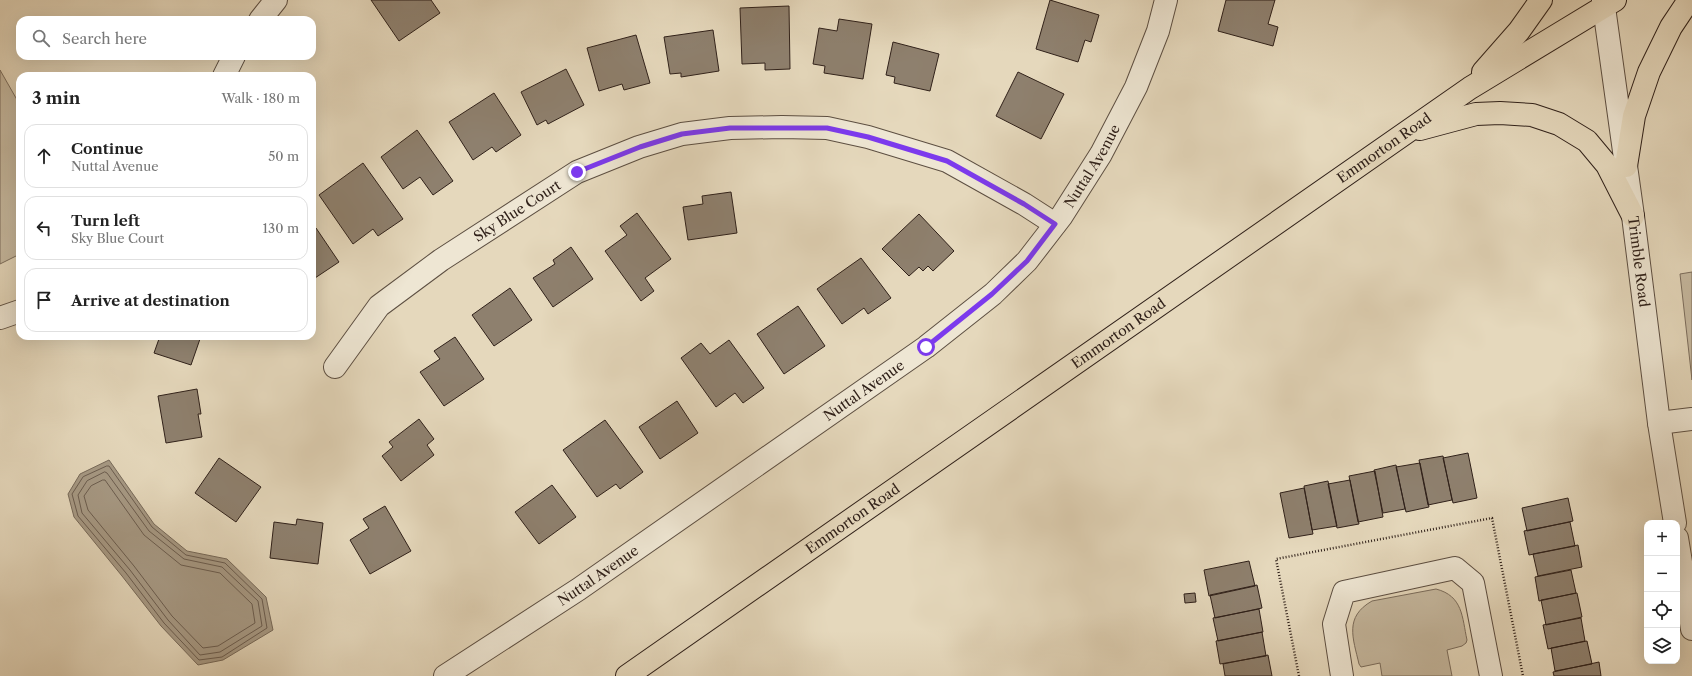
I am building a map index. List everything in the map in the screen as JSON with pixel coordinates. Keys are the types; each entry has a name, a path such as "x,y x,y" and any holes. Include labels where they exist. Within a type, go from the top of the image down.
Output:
{"main road":[{"path":"1470,88 1519,31 1541,0"},
{"path":"1626,166 1634,116 1649,72 1671,27 1689,0"},
{"name":"Emmorton Road","path":"627,676 1470,88 1607,2"},
{"path":"1407,132 1476,114 1500,113 1532,115 1559,124 1587,141 1608,166 1633,216"}],"street":[{"path":"263,16 276,0"},
{"name":"Nuttal Avenue","path":"444,676 579,589 926,347 1010,278 1027,261 1055,224 1100,154 1136,87 1158,31 1166,0"},
{"name":"Trimble Road","path":"1607,2 1626,166 1660,423 1675,520"},
{"path":"226,72 232,60"},
{"name":"Sky Blue Court","path":"335,367 379,306 441,260 577,172 640,147 682,134 730,128 797,127 827,128 868,137 947,161 1018,200 1055,224"},
{"path":"0,318 16,312"},
{"path":"1660,423 1692,419"},
{"path":"1680,556 1692,629"},
{"path":"1342,676 1334,624 1344,592 1455,568 1473,583 1491,676"}],"shaded area":[{"path":"0,70 16,98 16,256 0,264"},
{"path":"1692,272 1692,380 1680,274"},
{"path":"1436,589 1445,592 1452,597 1460,608 1467,640 1462,646 1447,650 1452,676 1382,676 1380,663 1361,667 1353,637 1353,629 1357,614 1363,607 1372,601"}],"water":[{"path":"109,460 154,524 187,551 227,559 266,597 273,630 223,660 198,665 161,626 74,517 68,494 80,474"}],"building":[{"path":"371,0 431,0 440,13 399,41"},
{"path":"1050,0 1099,15 1091,42 1085,40 1078,62 1036,49"},
{"path":"1226,0 1275,0 1268,24 1278,27 1273,46 1218,31"},
{"path":"789,6 790,69 765,70 765,63 742,64 740,8"},
{"path":"839,19 872,24 863,79 824,73 825,66 813,64 819,28 837,31"},
{"path":"713,30 719,71 681,77 681,73 670,74 664,37"},
{"path":"636,35 650,83 624,90 622,84 599,91 587,48"},
{"path":"893,42 939,54 930,91 894,83 895,77 886,75"},
{"path":"566,69 584,105 548,124 546,120 537,125 521,92"},
{"path":"1018,72 1064,94 1041,139 996,116"},
{"path":"494,93 521,135 496,152 492,147 473,160 449,122"},
{"path":"417,130 453,181 433,195 420,177 403,189 381,157"},
{"path":"363,163 403,219 378,236 373,229 353,244 319,195"},
{"path":"731,192 737,233 688,240 683,207 703,204 702,196"},
{"path":"637,213 671,259 645,278 654,291 641,301 605,251 627,235 620,226"},
{"path":"919,214 954,251 933,271 928,266 923,271 919,267 909,276 882,249"},
{"path":"316,228 339,262 316,277"},
{"path":"571,247 593,279 553,307 533,278 555,264 553,260"},
{"path":"861,258 891,298 868,314 864,308 842,324 817,289"},
{"path":"510,288 532,320 494,346 472,315"},
{"path":"798,306 825,346 784,374 757,334"},
{"path":"455,337 484,379 444,406 420,372 440,359 434,351"},
{"path":"159,340 200,340 191,365 154,353"},
{"path":"729,340 764,388 743,403 735,393 716,407 681,358 701,343 710,354"},
{"path":"197,389 201,414 198,414 202,437 166,443 158,396"},
{"path":"677,401 698,433 660,459 639,427"},
{"path":"419,419 434,439 427,445 434,455 401,481 382,456 393,447 389,442"},
{"path":"605,420 643,472 620,489 616,484 597,497 563,450"},
{"path":"1468,453 1477,498 1453,503 1443,458"},
{"path":"1443,456 1452,500 1428,505 1419,460"},
{"path":"219,458 261,487 236,522 195,493"},
{"path":"1420,463 1429,507 1406,512 1396,467"},
{"path":"1396,465 1405,509 1383,513 1374,470"},
{"path":"1375,471 1383,517 1358,522 1349,476"},
{"path":"1350,480 1359,524 1337,528 1328,484"},
{"path":"1328,481 1337,526 1312,530 1304,486"},
{"path":"552,485 576,517 539,544 515,512"},
{"path":"1304,488 1313,534 1289,538 1280,493"},
{"path":"1568,498 1573,521 1527,531 1522,508"},
{"path":"385,506 411,551 370,574 350,540 369,528 363,519"},
{"path":"297,519 323,523 318,564 270,558 274,522 296,525"},
{"path":"1570,522 1575,546 1529,555 1524,531"},
{"path":"1578,545 1582,567 1538,576 1533,554"},
{"path":"1249,561 1255,586 1209,596 1204,570"},
{"path":"1571,570 1576,593 1539,601 1535,577"},
{"path":"1257,585 1262,608 1215,618 1210,595"},
{"path":"1195,593 1196,602 1185,603 1184,594"},
{"path":"1577,593 1582,617 1546,625 1541,600"},
{"path":"1259,609 1263,632 1218,641 1213,618"},
{"path":"1581,618 1585,641 1548,649 1543,625"},
{"path":"1262,632 1266,656 1220,664 1216,641"},
{"path":"1587,641 1592,664 1555,671 1551,648"},
{"path":"1268,655 1272,676 1225,676 1223,664"},
{"path":"1599,662 1601,676 1554,676 1553,672"}],"route":[{"path":"577,172 640,147 682,134 730,128 827,128 868,137 947,161 1024,204 1055,224 1027,261 992,294 926,347"}]}
